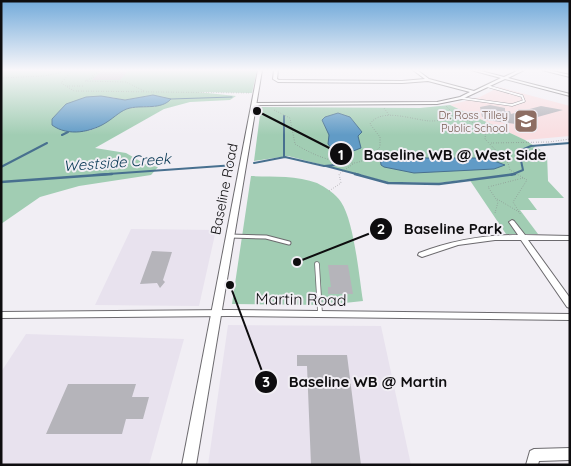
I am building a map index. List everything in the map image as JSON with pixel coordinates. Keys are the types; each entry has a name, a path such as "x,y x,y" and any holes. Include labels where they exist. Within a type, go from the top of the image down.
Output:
{"street":[{"name":"Baseline Road","path":"215,313 256,92"},
{"path":"254,104 421,104 461,98 474,92"},
{"path":"557,92 570,95"},
{"path":"512,222 570,305"},
{"path":"422,255 462,241 482,238 570,238"},
{"path":"189,465 215,313"},
{"name":"Martin Road","path":"3,317 215,313 570,317"},
{"path":"532,465 534,455 570,454"}],"lane":[{"path":"461,98 512,105 524,101 522,96 507,92"},
{"path":"228,236 266,237 289,243"},
{"path":"317,264 320,314"}],"path":[{"path":"132,92 249,92"},
{"path":"446,105 453,113 451,119"},
{"path":"383,107 389,116"},
{"path":"273,109 290,118 295,144 305,152 318,158 354,163"},
{"path":"329,191 341,183 339,174 354,163 368,158 380,147 380,137 370,125 370,121 389,116 430,121 451,119 468,121 485,129 485,139 491,143 512,172 525,178 527,183 514,196 513,202 521,215 497,199 488,187 525,178"},
{"path":"491,143 549,142 570,139"},
{"path":"495,213 497,199"}],"shaded area":[{"name":"Dr. Ross Tilley Public School","path":"490,92 517,92 570,106 570,136 525,140 450,105 480,97"},
{"path":"131,229 216,230 199,306 95,305"},
{"path":"228,325 381,326 411,465 208,465"},
{"path":"26,334 184,339 149,465 1,465 1,372"}],"green space":[{"path":"1,92 252,92 198,92 236,96 230,100 190,102 164,109 95,148 126,153 145,164 158,167 151,175 79,186 40,197 1,224","holes":["153,95 155,107 135,107 123,110 98,127 87,131 74,129 52,119 67,104 110,97 125,100"]},
{"path":"450,105 525,140 547,154 548,181 564,198 528,198 537,210 520,210 538,234 506,234 469,179 439,183 388,182 288,156 254,161 261,107 420,108"},
{"path":"251,176 309,180 317,183 339,199 346,211 353,235 363,301 326,305 232,304"}],"water":[{"path":"153,95 171,99 162,105 127,109 87,131 65,131 52,125 52,119 66,104 86,97 101,96 125,100"},
{"path":"338,113 350,117 362,132 358,136 361,148 348,153 333,150 328,144 329,135 322,120 325,117"},
{"path":"385,156 403,160 416,158 486,158 505,165 494,169 414,173 384,167 381,165 380,157"}],"building":[{"path":"490,105 505,108 505,111 510,111 511,114 541,106 563,110 523,121 515,120 516,124 486,120 485,117 482,117 480,107"},
{"path":"152,251 172,252 163,280 165,282 160,288 157,283 140,284"},
{"path":"328,265 348,265 353,294 328,294 328,287 331,287"},
{"path":"297,355 347,355 361,465 311,465 307,366 297,366"},
{"path":"68,384 136,384 132,397 149,397 143,419 126,419 122,434 46,434"}],"waterway":[{"path":"171,99 232,97"},
{"path":"284,116 284,157"},
{"path":"62,135 68,132"},
{"path":"1,167 47,143"},
{"path":"513,174 523,170 519,151 531,146 570,143"},
{"path":"254,163 285,157 324,166 335,165"},
{"name":"Westside Creek","path":"94,175 235,165"},
{"path":"326,166 360,175"},
{"name":"Westside Creek","path":"1,182 112,174"},
{"path":"355,174 388,183 439,184 513,174"}],"place":[{"name":"Baseline WB @ West Side","path":"257,111"},
{"name":"Dr. Ross Tilley Public School","path":"526,121"},
{"name":"Baseline Park","path":"297,262"},
{"name":"Baseline WB @ Martin","path":"230,285"}]}
